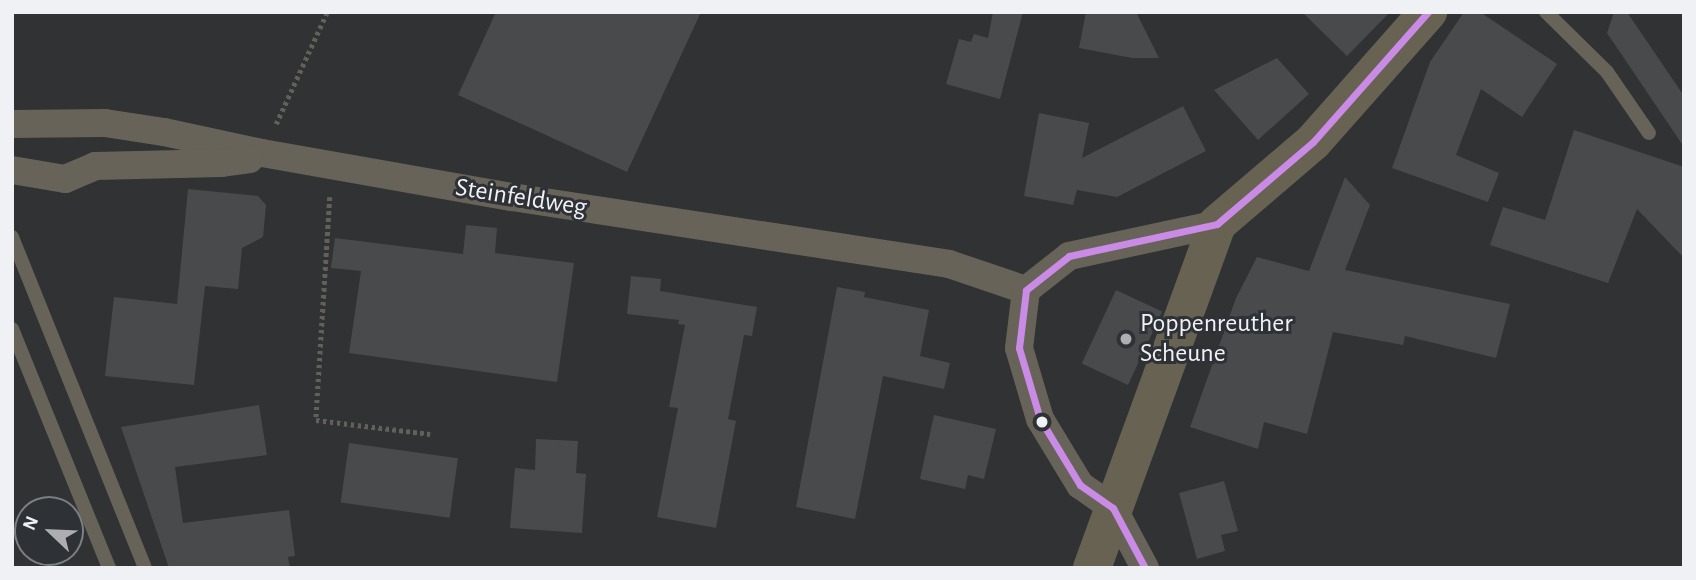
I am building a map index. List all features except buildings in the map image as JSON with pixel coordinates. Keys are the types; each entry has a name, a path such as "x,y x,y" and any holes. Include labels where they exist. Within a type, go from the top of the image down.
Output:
{"street":[{"path":"1145,568 1113,508 1080,485 1040,419 1019,348 1026,290 1069,256 1217,224 1313,142 1428,12"},
{"name":"Steinfeldweg","path":"12,124 105,123 512,197 949,264 1026,290"},
{"name":"Steinfeldweg","path":"12,170 65,179 95,166 222,163 246,161 262,153"},
{"path":"1092,568 1217,224"}],"lane":[{"path":"1546,12 1607,72 1650,133"},
{"path":"12,236 145,568"},
{"path":"12,329 109,568"}],"path":[{"path":"262,153 327,12"},
{"path":"332,165 316,420 430,435"}],"transit line":[{"path":"1145,568 1113,508 1080,485 1040,419 1019,348 1026,290 1069,256 1217,224 1313,142 1428,12"}],"place":[{"name":"Poppenreuther Scheune","path":"1126,339"}]}
